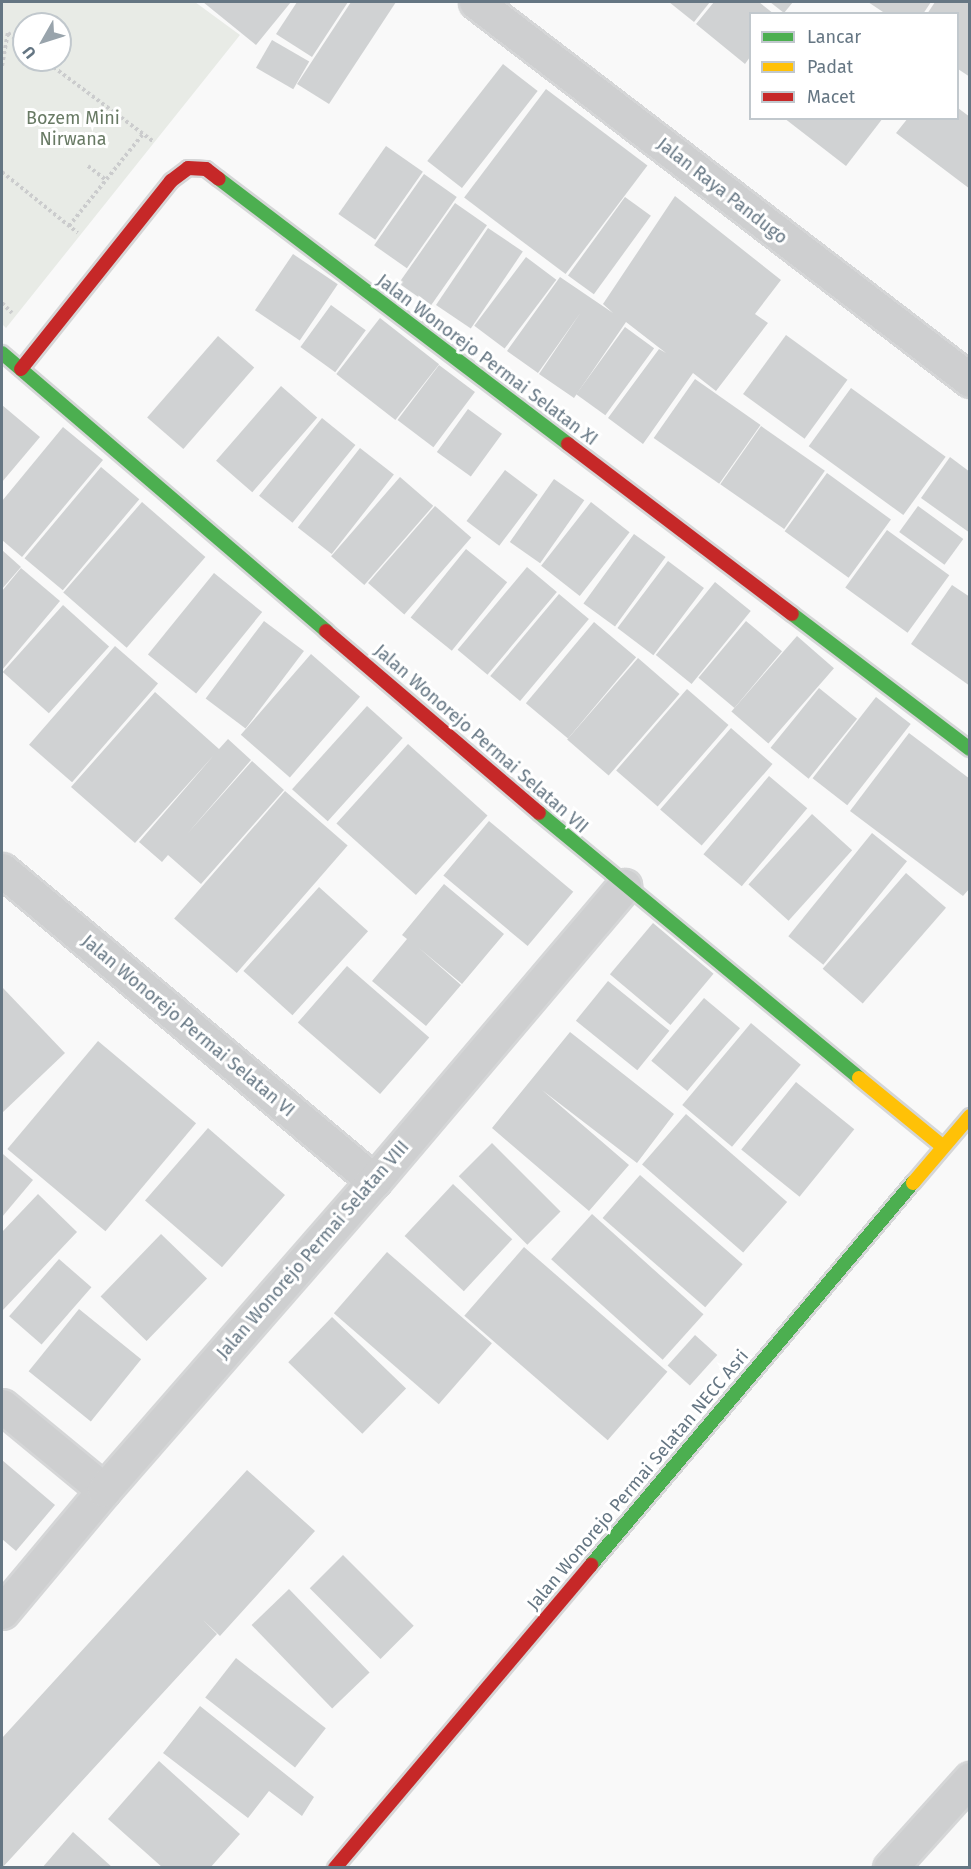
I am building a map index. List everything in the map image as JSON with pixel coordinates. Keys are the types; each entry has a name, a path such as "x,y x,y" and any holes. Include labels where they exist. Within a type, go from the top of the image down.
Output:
{"street":[{"name":"Jalan Raya Pandugo","path":"476,2 969,380"},
{"name":"Jalan Wonorejo Permai Selatan XI","path":"21,369 171,181 188,168 206,169 969,749"},
{"name":"Jalan Wonorejo Permai Selatan VII","path":"2,353 624,886 942,1146"},
{"name":"Jalan Wonorejo Permai Selatan VI","path":"2,870 374,1181"},
{"name":"Jalan Wonorejo Permai Selatan VIII","path":"2,1612 104,1491 374,1181 624,886"},
{"name":"Jalan Wonorejo Permai Selatan NECC Asri","path":"335,1868 969,1116"},
{"path":"2,1406 104,1491"},
{"path":"890,1868 969,1779"}],"path":[{"path":"2,66 8,33 12,36"},
{"path":"60,72 154,143"},
{"path":"69,226 143,134"},
{"path":"88,166 106,180"},
{"path":"2,172 108,259"},
{"path":"2,303 15,315"}],"green space":[{"name":"Bozem Mini Nirwana","path":"2,2 195,2 240,35 6,328 2,324"}],"building":[{"path":"203,2 291,2 256,45"},
{"path":"297,2 348,2 312,57 276,34"},
{"path":"351,2 396,2 329,104 297,84"},
{"path":"669,2 710,2 694,22"},
{"path":"714,2 759,2 772,12 749,12 749,58 745,64 696,24"},
{"path":"770,2 793,2 783,12"},
{"path":"868,2 931,2 924,12 883,12"},
{"path":"935,2 970,2 970,77 959,70 959,12 928,12"},
{"path":"272,40 309,62 293,89 256,68"},
{"path":"503,64 538,91 462,188 427,161"},
{"path":"546,89 647,165 566,274 464,198"},
{"path":"959,109 970,117 970,189 896,133 906,120 959,120"},
{"path":"787,120 881,120 846,166"},
{"path":"386,146 423,172 375,240 338,214"},
{"path":"424,174 457,197 407,268 374,245"},
{"path":"675,196 781,280 755,314 768,323 716,391 693,373 643,444 608,418 659,349 666,353 626,322 574,398 539,374 581,312 538,373 507,351 560,277 613,313 603,304"},
{"path":"625,197 651,216 594,294 568,275"},
{"path":"455,203 487,225 431,306 399,283"},
{"path":"488,228 523,251 471,329 436,305"},
{"path":"293,254 338,284 300,341 255,310"},
{"path":"526,257 556,280 505,349 474,326"},
{"path":"331,305 366,330 335,372 300,347"},
{"path":"380,318 439,364 395,420 336,374"},
{"path":"625,327 654,348 605,415 576,394"},
{"path":"786,335 847,380 805,439 743,394"},
{"path":"218,336 254,367 183,449 147,418"},
{"path":"439,365 475,392 433,447 397,420"},
{"path":"695,379 761,425 719,484 654,438"},
{"path":"281,386 317,417 252,492 216,461"},
{"path":"851,388 946,457 903,515 809,446"},
{"path":"2,405 40,437 2,482"},
{"path":"468,409 502,434 471,477 437,452"},
{"path":"322,418 355,445 292,523 259,496"},
{"path":"761,426 825,471 784,529 720,484"},
{"path":"63,427 103,460 22,557 2,540 2,501"},
{"path":"360,448 394,474 332,554 298,528"},
{"path":"950,457 970,472 970,533 921,498"},
{"path":"101,467 139,499 63,590 25,558"},
{"path":"505,470 538,495 499,546 466,521"},
{"path":"827,473 891,519 849,578 785,531"},
{"path":"400,477 433,506 364,585 331,556"},
{"path":"554,479 584,500 540,563 510,542"},
{"path":"142,502 205,557 127,648 63,593"},
{"path":"591,502 630,532 580,596 541,566"},
{"path":"435,506 471,537 404,614 368,583"},
{"path":"918,506 963,539 944,565 899,532"},
{"path":"887,530 949,575 908,633 845,587"},
{"path":"634,534 666,557 615,626 583,604"},
{"path":"466,549 507,582 452,651 411,617"},
{"path":"2,550 21,567 2,589"},
{"path":"668,561 704,588 653,655 617,628"},
{"path":"527,567 557,592 487,675 458,650"},
{"path":"21,568 60,601 2,670 2,591"},
{"path":"214,573 262,612 196,694 148,655"},
{"path":"715,582 751,611 692,684 656,655"},
{"path":"952,585 970,597 970,686 911,644"},
{"path":"559,594 589,619 520,701 490,676"},
{"path":"63,605 109,646 49,713 3,672"},
{"path":"264,621 304,651 246,729 206,698"},
{"path":"746,621 782,651 734,708 698,678"},
{"path":"594,622 636,657 568,739 526,703"},
{"path":"797,636 834,668 768,744 731,711"},
{"path":"115,646 158,683 72,782 29,745"},
{"path":"311,654 360,697 290,777 241,735"},
{"path":"638,658 680,694 609,776 567,740"},
{"path":"819,688 857,719 809,779 771,748"},
{"path":"687,689 729,725 658,807 616,771"},
{"path":"155,692 219,749 228,739 251,760 188,833 252,761 284,790 201,884 168,855 162,862 139,842 214,755 135,843 71,787"},
{"path":"876,697 911,724 847,805 813,778"},
{"path":"367,706 403,738 328,821 292,789"},
{"path":"731,728 773,764 702,846 660,810"},
{"path":"909,733 970,779 970,888 963,896 850,811"},
{"path":"408,744 488,816 416,895 336,824"},
{"path":"769,776 807,808 742,886 703,854"},
{"path":"285,791 348,845 237,973 174,919"},
{"path":"812,814 852,850 789,921 748,885"},
{"path":"489,821 573,892 528,946 443,875"},
{"path":"872,833 907,861 823,965 788,936"},
{"path":"906,873 946,908 863,1004 823,969"},
{"path":"444,884 504,934 462,984 419,948 461,985 426,1026 372,981 407,939 402,935"},
{"path":"319,887 368,931 292,1015 243,971"},
{"path":"653,923 714,974 670,1025 610,974"},
{"path":"347,966 429,1038 380,1094 298,1023"},
{"path":"608,981 669,1031 637,1070 576,1021"},
{"path":"2,987 65,1053 2,1113"},
{"path":"704,998 740,1028 687,1091 651,1061"},
{"path":"751,1023 801,1065 732,1147 682,1105"},
{"path":"570,1032 674,1114 637,1163 542,1090 629,1165 589,1211 492,1128"},
{"path":"98,1041 196,1123 105,1231 7,1149"},
{"path":"796,1082 854,1129 800,1197 741,1150"},
{"path":"686,1114 787,1202 743,1252 642,1165"},
{"path":"208,1128 285,1195 222,1267 145,1200"},
{"path":"492,1143 561,1212 527,1245 459,1176"},
{"path":"3,1154 33,1180 2,1217 2,1156"},
{"path":"640,1175 743,1264 705,1307 603,1218"},
{"path":"453,1184 512,1239 464,1291 405,1236"},
{"path":"38,1194 77,1232 2,1311 2,1232"},
{"path":"592,1214 703,1314 663,1360 551,1259"},
{"path":"161,1234 207,1278 147,1341 101,1297"},
{"path":"524,1247 667,1372 608,1440 464,1316"},
{"path":"387,1252 492,1343 439,1404 334,1313"},
{"path":"59,1259 91,1287 42,1345 9,1316"},
{"path":"79,1309 141,1359 91,1422 29,1371"},
{"path":"332,1317 406,1389 362,1434 288,1362"},
{"path":"695,1335 717,1355 690,1386 668,1365"},
{"path":"2,1460 55,1505 16,1551 2,1539"},
{"path":"247,1470 315,1531 220,1636 203,1620 217,1634 2,1868 2,1738"},
{"path":"343,1555 414,1626 380,1659 310,1588"},
{"path":"289,1589 370,1672 332,1709 252,1625"},
{"path":"236,1658 326,1728 295,1768 205,1697"},
{"path":"200,1706 314,1797 302,1816 269,1791 248,1818 163,1753"},
{"path":"159,1761 240,1834 210,1868 163,1868 108,1819"},
{"path":"73,1832 113,1868 42,1868"}],"traffic: fast":[{"path":"219,179 568,444"},
{"path":"2,353 326,631"},
{"path":"792,614 970,749"},
{"path":"539,813 859,1078"},
{"path":"591,1565 913,1183"}],"traffic: slow":[{"path":"859,1078 942,1146"},
{"path":"913,1183 970,1116"}],"traffic: jam":[{"path":"21,369 171,181 188,168 206,169 219,179"},
{"path":"568,444 792,614"},
{"path":"326,631 539,813"},
{"path":"335,1868 591,1565"}]}
